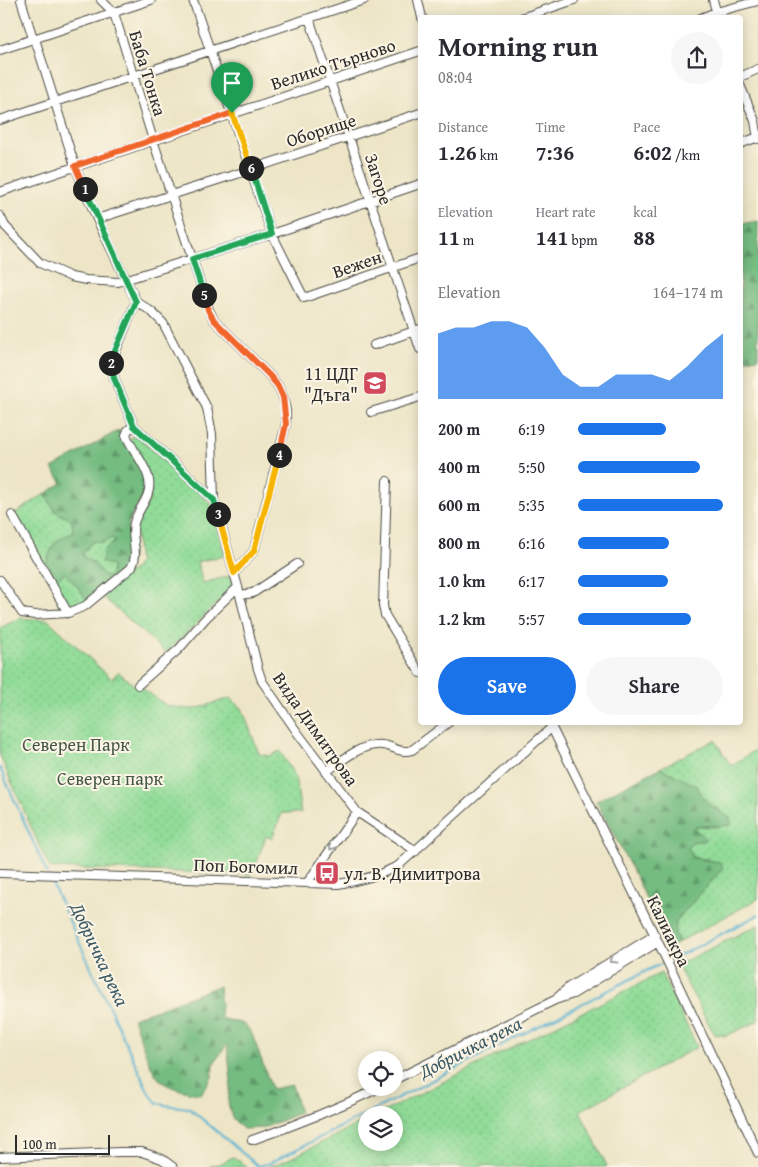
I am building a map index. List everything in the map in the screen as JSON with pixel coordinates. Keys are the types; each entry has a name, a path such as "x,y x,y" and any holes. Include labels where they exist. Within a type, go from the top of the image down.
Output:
{"street":[{"name":"Вида Димитрова","path":"21,0 75,166 97,219 136,302 152,312 163,324 207,408 212,434 214,500 262,681 326,772 357,812 416,851"},
{"path":"101,0 114,13"},
{"path":"0,50 151,0"},
{"path":"193,0 272,234"},
{"path":"0,120 364,0"},
{"path":"418,0 421,15"},
{"path":"530,15 574,0"},
{"path":"713,0 717,15 758,2"},
{"name":"Баба Тонка","path":"114,13 208,310 214,320 273,380 283,397 286,424 254,551 234,573"},
{"name":"Загоре","path":"309,18 392,267 417,330"},
{"name":"Велико Търново","path":"0,192 418,52"},
{"path":"743,75 758,69"},
{"path":"743,93 754,121 758,138 743,143"},
{"name":"Оборище","path":"97,219 418,114"},
{"path":"0,216 5,226 40,262 48,267 71,277 118,282 272,234 418,185"},
{"name":"Вежен","path":"272,234 304,298 418,259"},
{"path":"136,302 115,351 111,365 114,378 134,426 214,500"},
{"path":"374,345 417,330"},
{"path":"370,412 418,398"},
{"path":"0,580 22,613 35,615 68,613 85,606 131,568 135,563 132,536 134,522 147,496 149,487 147,473 126,435 128,430 134,426"},
{"path":"387,481 383,606 390,624 418,669"},
{"path":"12,515 68,613"},
{"path":"240,595 253,593 297,564"},
{"path":"138,685 179,649 205,619 238,587"},
{"path":"326,772 353,754 372,745 386,745 406,752 412,750 445,725"},
{"name":"Поп Богомил","path":"0,873 338,884 378,876 398,866 416,851 550,725"},
{"name":"Калиакра","path":"550,725 657,938 758,1153"},
{"path":"307,883 357,812"},
{"path":"403,1076 555,1000 569,987 657,938"},
{"path":"252,1140 296,1125 363,1096"},
{"path":"0,1157 142,1152 162,1158 173,1167"}],"green space":[{"path":"758,221 758,358 743,360 743,224"},
{"path":"119,430 138,460 145,477 145,492 129,522 128,531 132,552 130,562 120,574 87,601 79,588 65,573 53,581 44,566 57,541 73,533 72,521 56,512 45,494 62,483 52,468","holes":["112,538 115,539 115,542 106,548 101,562 112,566 108,577 104,576 94,563 85,559 82,553 94,541 102,543"]},
{"path":"137,435 210,503 225,555 197,562 203,583 230,576 233,588 166,653 102,596 136,567 139,562 135,527 150,499 130,439"},
{"path":"45,494 56,512 72,521 73,533 57,541 44,566 14,514"},
{"path":"112,538 115,539 115,542 108,564 113,566 108,578 104,577 94,563 85,559 82,553 94,541 102,543"},
{"path":"65,573 79,588 87,601 71,610 53,581"},
{"name":"Северен Парк","path":"20,618 48,620 112,679 118,672 134,685 138,685 167,706 195,709 230,698 242,708 259,754 270,756 280,751 295,776 301,813 282,813 272,839 266,836 251,874 51,868 48,865 0,756 0,628"},
{"path":"715,740 731,766 758,748 758,899 679,942 675,934 676,921 723,868 708,859 694,858 688,848 692,842 706,840 692,829 701,826 716,827 720,810 709,804 696,786 660,768"},
{"path":"660,768 697,786 709,804 730,818 731,825 693,828 706,840 692,842 688,847 694,858 720,862 723,868 676,921 675,934 679,942 669,948 637,879 596,801"},
{"path":"758,925 758,1021 726,1036 714,1034 677,965"},
{"path":"661,973 697,1047 580,1111 606,1167 493,1167 485,1165 477,1167 269,1167 287,1160 358,1124 358,1151 403,1151 403,1106 395,1106"},
{"path":"219,986 220,1018 245,1024 252,1034 272,1089 292,1085 300,1113 263,1128 243,1129 232,1118 228,1102 231,1081 227,1044 214,1063 212,1077 201,1094 174,1088 164,1083 156,1075 148,1060 133,1018"},
{"path":"233,1157 248,1167 209,1167 220,1164"}],"waterway":[{"name":"Добричка река","path":"0,768 47,873"},
{"name":"Добричка река","path":"49,877 149,1093 156,1102 164,1105 189,1108 258,1166 268,1164 666,962"},
{"name":"Добричка река","path":"671,960 758,915"}],"place":[{"name":"11 ЦДГ \"Дъга\"","path":"375,383"},
{"name":"ул. В. Димитрова","path":"327,873"}],"route":[{"path":"232,113 272,234 192,259 208,310 214,320 278,386 286,411 286,424 254,551 234,573 214,500 134,426 114,378 112,361 136,302 97,219 75,166 232,113"}],"park label":[{"name":"Северен парк","path":"110,778"}]}
